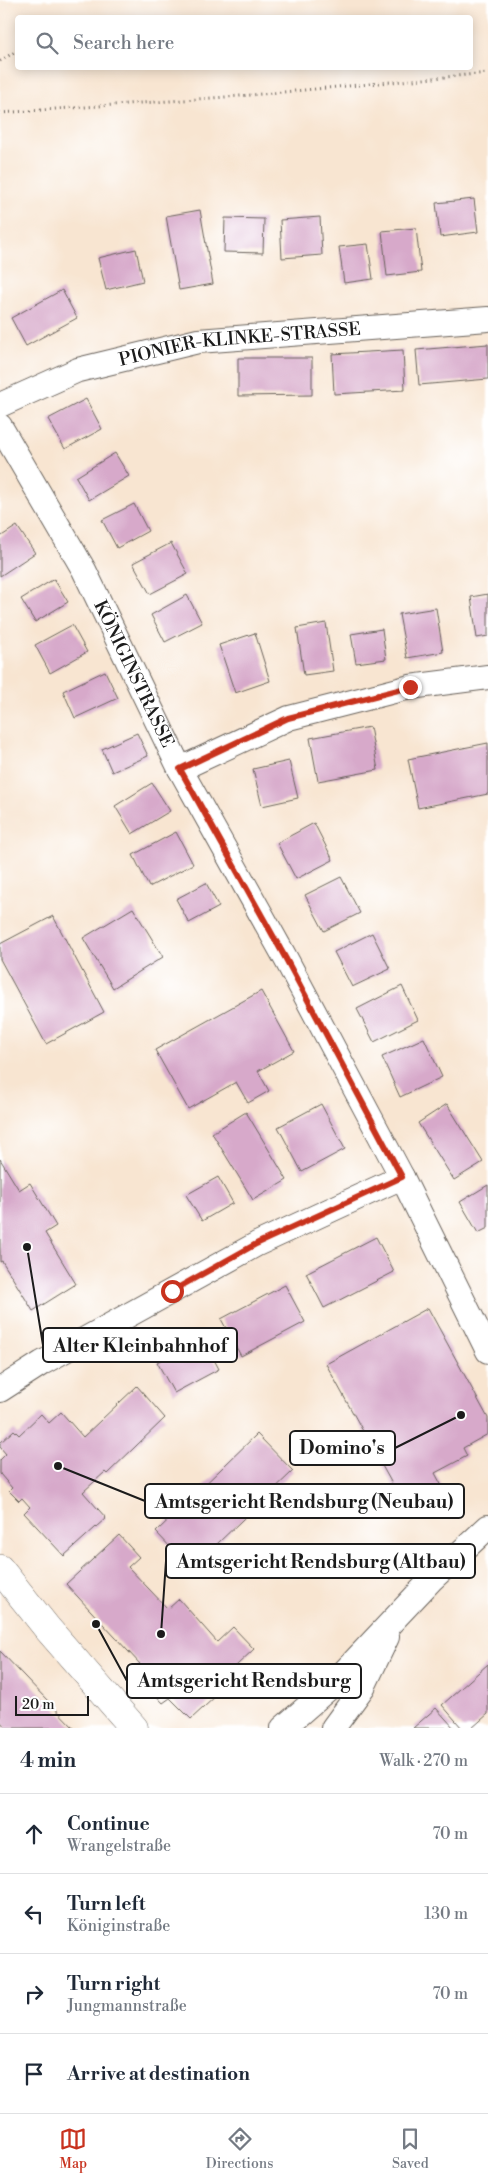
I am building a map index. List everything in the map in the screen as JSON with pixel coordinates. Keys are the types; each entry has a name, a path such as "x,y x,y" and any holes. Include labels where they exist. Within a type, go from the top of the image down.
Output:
{"main road":[{"path":"0,1569 47,1628 134,1728"}],"street":[{"name":"PIONIER-KLINKE-STRASSE","path":"0,405 78,370 198,341 488,319"},
{"name":"KÖNIGINSTRASSE","path":"0,426 84,570 180,769 286,959 402,1177 488,1351"},
{"path":"180,769 288,718 410,687 488,677"},
{"path":"0,1390 42,1363 256,1244 402,1177"},
{"path":"283,1728 330,1688 431,1580 488,1527"},
{"path":"333,1728 363,1687 395,1619"}],"path":[{"path":"0,61 15,52"},
{"path":"0,113 240,96 488,73"}],"building":[{"path":"474,199 478,232 440,237 436,203"},
{"path":"200,210 213,284 179,290 166,216"},
{"path":"320,217 322,255 282,258 280,220"},
{"path":"225,218 264,219 263,253 224,252"},
{"path":"416,228 421,272 387,276 382,231"},
{"path":"368,244 373,279 344,283 339,247"},
{"path":"136,249 143,281 106,290 98,258"},
{"path":"62,290 77,318 26,346 11,318"},
{"path":"488,344 488,379 419,385 416,350"},
{"path":"403,350 405,390 334,394 332,354"},
{"path":"238,358 312,358 312,395 238,396"},
{"path":"86,399 102,429 65,449 48,419"},
{"path":"115,453 129,476 89,500 76,477"},
{"path":"134,504 148,531 117,548 102,520"},
{"path":"17,526 35,553 0,576 0,537"},
{"path":"171,543 188,574 150,594 133,563"},
{"path":"54,579 68,602 35,622 21,599"},
{"path":"488,594 488,636 477,638 471,597"},
{"path":"187,595 202,623 165,642 151,615"},
{"path":"436,608 443,652 407,658 399,614"},
{"path":"326,623 333,671 304,675 297,628"},
{"path":"72,625 87,652 50,673 35,645"},
{"path":"382,629 386,659 356,663 351,634"},
{"path":"255,633 270,681 235,693 219,645"},
{"path":"105,671 118,698 75,718 63,691"},
{"path":"370,727 378,770 318,781 310,738"},
{"path":"137,733 148,756 112,772 102,749"},
{"path":"488,743 488,794 418,808 408,759"},
{"path":"289,761 298,798 262,806 253,769"},
{"path":"152,783 170,811 132,834 115,806"},
{"path":"314,823 333,860 296,879 277,843"},
{"path":"176,832 193,864 149,887 133,855"},
{"path":"341,877 360,913 324,931 305,895"},
{"path":"206,883 219,907 189,923 176,899"},
{"path":"133,908 163,957 113,988 83,938"},
{"path":"53,916 104,1012 46,1044 0,959 0,944"},
{"path":"372,933 390,969 352,987 334,952"},
{"path":"402,986 418,1020 374,1042 357,1009"},
{"path":"261,991 294,1051 258,1071 269,1091 248,1103 236,1082 188,1109 155,1050"},
{"path":"424,1038 442,1077 400,1097 382,1057"},
{"path":"321,1104 345,1149 302,1172 278,1127"},
{"path":"447,1104 483,1162 454,1180 418,1123"},
{"path":"246,1112 287,1180 253,1200 212,1133"},
{"path":"0,1159 19,1190 30,1183 56,1226 45,1233 76,1284 33,1311 2,1261 0,1262"},
{"path":"218,1177 233,1203 202,1221 186,1195"},
{"path":"488,1185 488,1228 478,1233 460,1202"},
{"path":"376,1237 394,1272 324,1308 306,1273"},
{"path":"285,1285 305,1322 241,1356 221,1319"},
{"path":"428,1308 488,1418 488,1434 463,1448 467,1456 435,1473 444,1490 407,1511 326,1364"},
{"path":"202,1337 219,1369 174,1393 157,1362"},
{"path":"137,1386 165,1418 107,1474 105,1472 83,1492 106,1518 64,1556 24,1513 30,1507 22,1498 19,1501 9,1491 12,1488 0,1474 0,1460 6,1454 0,1447 0,1443 14,1430 19,1435 41,1414 49,1423 61,1412 83,1437"},
{"path":"257,1434 293,1471 191,1569 156,1532"},
{"path":"119,1535 139,1557 128,1567 168,1609 179,1599 217,1642 233,1627 254,1649 236,1666 242,1672 191,1719 170,1698 163,1703 132,1670 140,1664 66,1584"},
{"path":"0,1651 74,1728 6,1728 0,1721"},
{"path":"488,1664 488,1714 472,1728 462,1728 442,1705"},
{"path":"436,1708 454,1728 413,1728"}],"place":[{"name":"Alter Kleinbahnhof","path":"27,1247"},
{"name":"Domino's","path":"461,1415"},
{"name":"Amtsgericht Rendsburg (Neubau)","path":"58,1466"},
{"name":"Amtsgericht Rendsburg","path":"96,1624"},
{"name":"Amtsgericht Rendsburg (Altbau)","path":"161,1634"}],"route":[{"path":"172,1291 256,1244 402,1177 286,959 180,769 288,718 410,687"}]}
